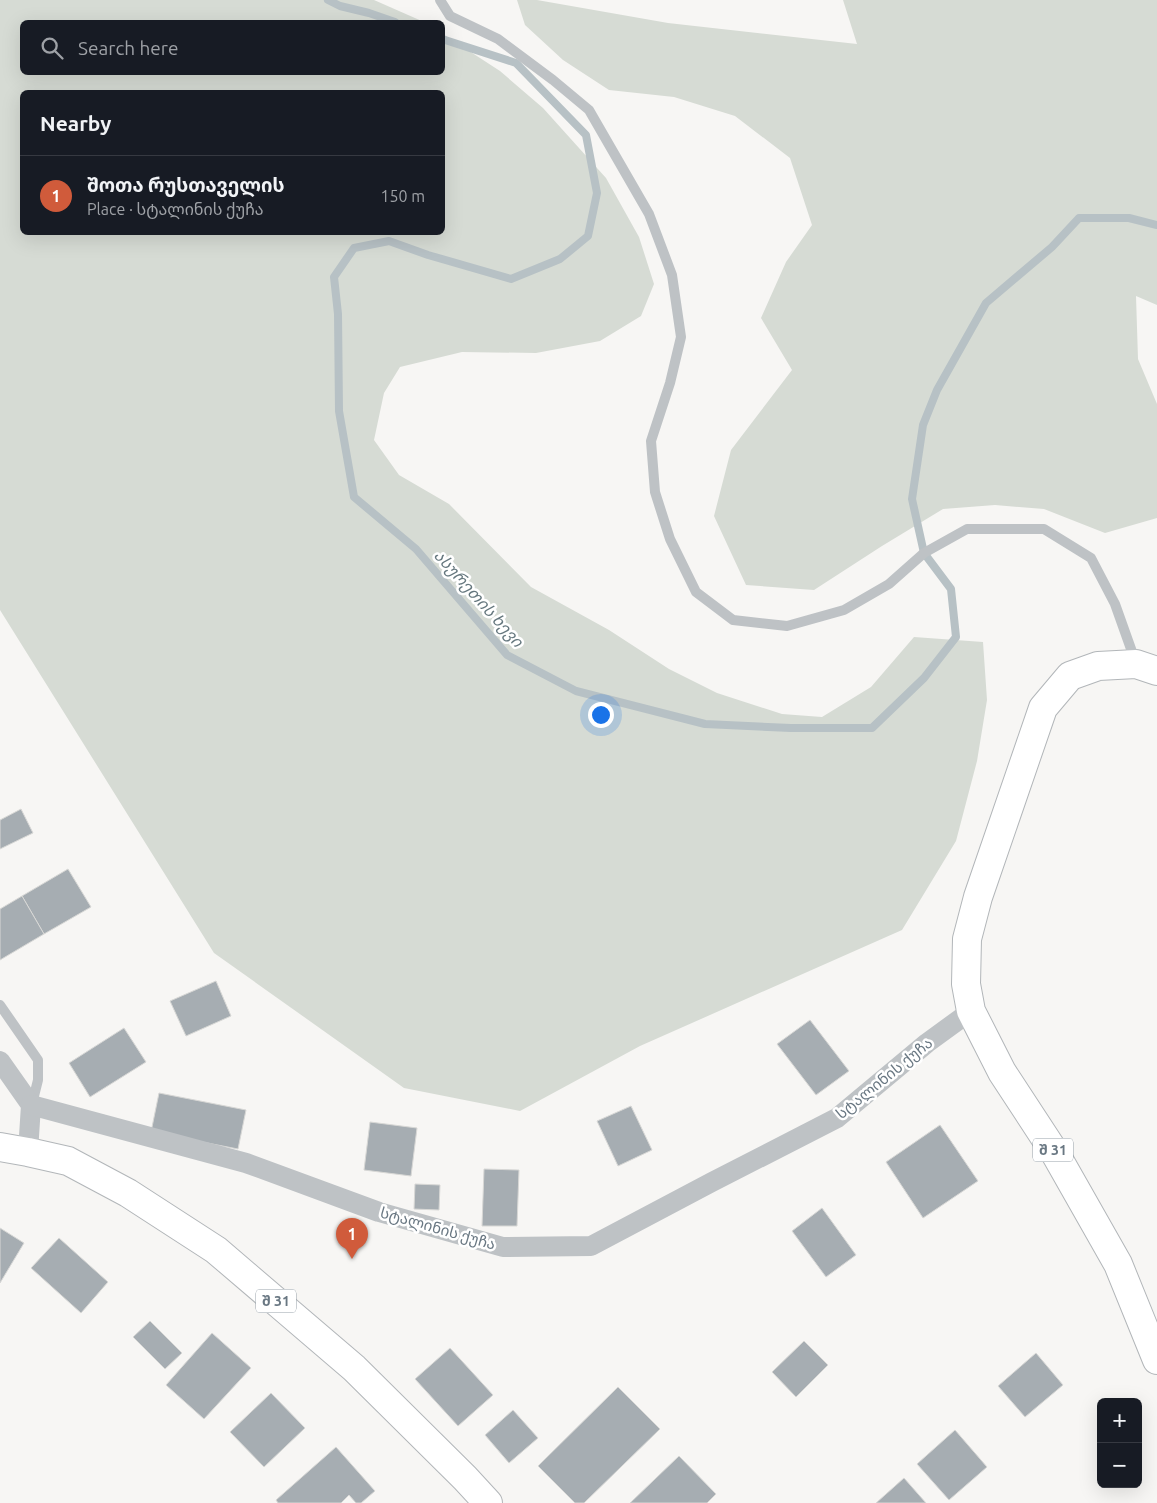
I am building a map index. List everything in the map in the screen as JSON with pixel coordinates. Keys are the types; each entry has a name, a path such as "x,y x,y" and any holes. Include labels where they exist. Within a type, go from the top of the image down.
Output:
{"main road":[{"name":"შ 31","path":"1147,667 1098,666 1070,676 1043,708 978,898 968,939 966,984 971,1011 1002,1072 1055,1153 1118,1264 1157,1360"},
{"name":"შ 31","path":"0,1147 68,1161 128,1193 216,1250 354,1368 488,1503"}],"street":[{"name":"სტალინის ქუჩა","path":"32,1105 246,1164 379,1212 503,1247 591,1246 837,1118 927,1044 971,1011"},
{"path":"0,1061 32,1105 28,1152"}],"lane":[{"path":"440,0 450,16 498,39 553,80 589,110 649,214 672,275 681,337 670,383 651,440 654,492 670,539 696,592 733,620 787,626 844,610 889,584 924,554 967,529 1044,529 1091,558 1147,667"},
{"path":"0,1005 38,1060 38,1080 32,1105"}],"shaded area":[{"path":"0,0 374,0 419,20 20,20 20,75 445,75 445,35 500,71 543,108 606,178 639,237 654,284 641,316 600,341 536,353 462,352 400,367 384,393 374,440 399,475 449,504 531,587 609,630 669,669 717,693 782,714 822,717 871,687 914,637 983,642 987,700 977,761 956,841 902,930 640,1046 520,1111 404,1088 214,953 0,610"},
{"path":"517,0 537,0 668,23 857,44 843,0 1157,0 1157,305 1136,296 1138,359 1157,404 1157,518 1105,533 1044,509 995,505 943,509 814,590 746,585 714,516 731,450 792,370 761,318 786,262 812,225 790,158 735,116 674,97 609,90 563,60 525,25"}],"building":[{"path":"21,809 33,833 0,849 0,820"},
{"path":"68,869 91,907 44,934 22,896"},
{"path":"22,896 44,934 0,960 0,909"},
{"path":"216,981 231,1016 186,1036 170,1001"},
{"path":"810,1020 849,1071 816,1095 777,1044"},
{"path":"124,1028 146,1062 90,1097 69,1063"},
{"path":"159,1093 246,1110 238,1149 151,1132"},
{"path":"631,1106 652,1150 618,1166 597,1121"},
{"path":"370,1122 417,1128 411,1176 364,1170"},
{"path":"940,1125 978,1181 923,1218 886,1162"},
{"path":"484,1169 519,1170 517,1226 482,1226"},
{"path":"415,1184 440,1185 439,1210 414,1209"},
{"path":"822,1208 856,1255 826,1277 792,1231"},
{"path":"0,1228 24,1243 0,1283"},
{"path":"59,1238 108,1282 81,1313 31,1268"},
{"path":"150,1321 182,1353 165,1369 133,1337"},
{"path":"212,1333 251,1368 204,1419 166,1385"},
{"path":"804,1341 828,1365 796,1397 772,1372"},
{"path":"450,1348 493,1395 458,1426 415,1379"},
{"path":"1036,1353 1063,1385 1025,1417 998,1386"},
{"path":"618,1387 660,1429 584,1503 575,1503 538,1466"},
{"path":"271,1393 305,1428 264,1467 230,1432"},
{"path":"513,1410 538,1438 509,1463 485,1435"},
{"path":"955,1430 987,1467 949,1500 917,1464"},
{"path":"336,1447 375,1491 361,1503 356,1503 349,1495 341,1503 278,1503 276,1500"},
{"path":"679,1456 716,1494 707,1503 630,1503"},
{"path":"904,1478 926,1503 876,1503"}],"waterway":[{"name":"ასურეთის ხევი","path":"328,0 340,6 389,20"},
{"name":"ასურეთის ხევი","path":"445,40 516,63 586,135 597,193 588,236 560,259 511,279 428,255 389,241 354,248 334,277 338,314 339,411 354,497 416,549 507,655 576,691 705,724 791,728 872,728 924,678 956,637 951,589 924,553 912,499 923,425 937,390 986,303 1052,247 1079,218 1129,218 1157,225"}],"place":[{"name":"შოთა რუსთაველის","path":"352,1259"}]}
